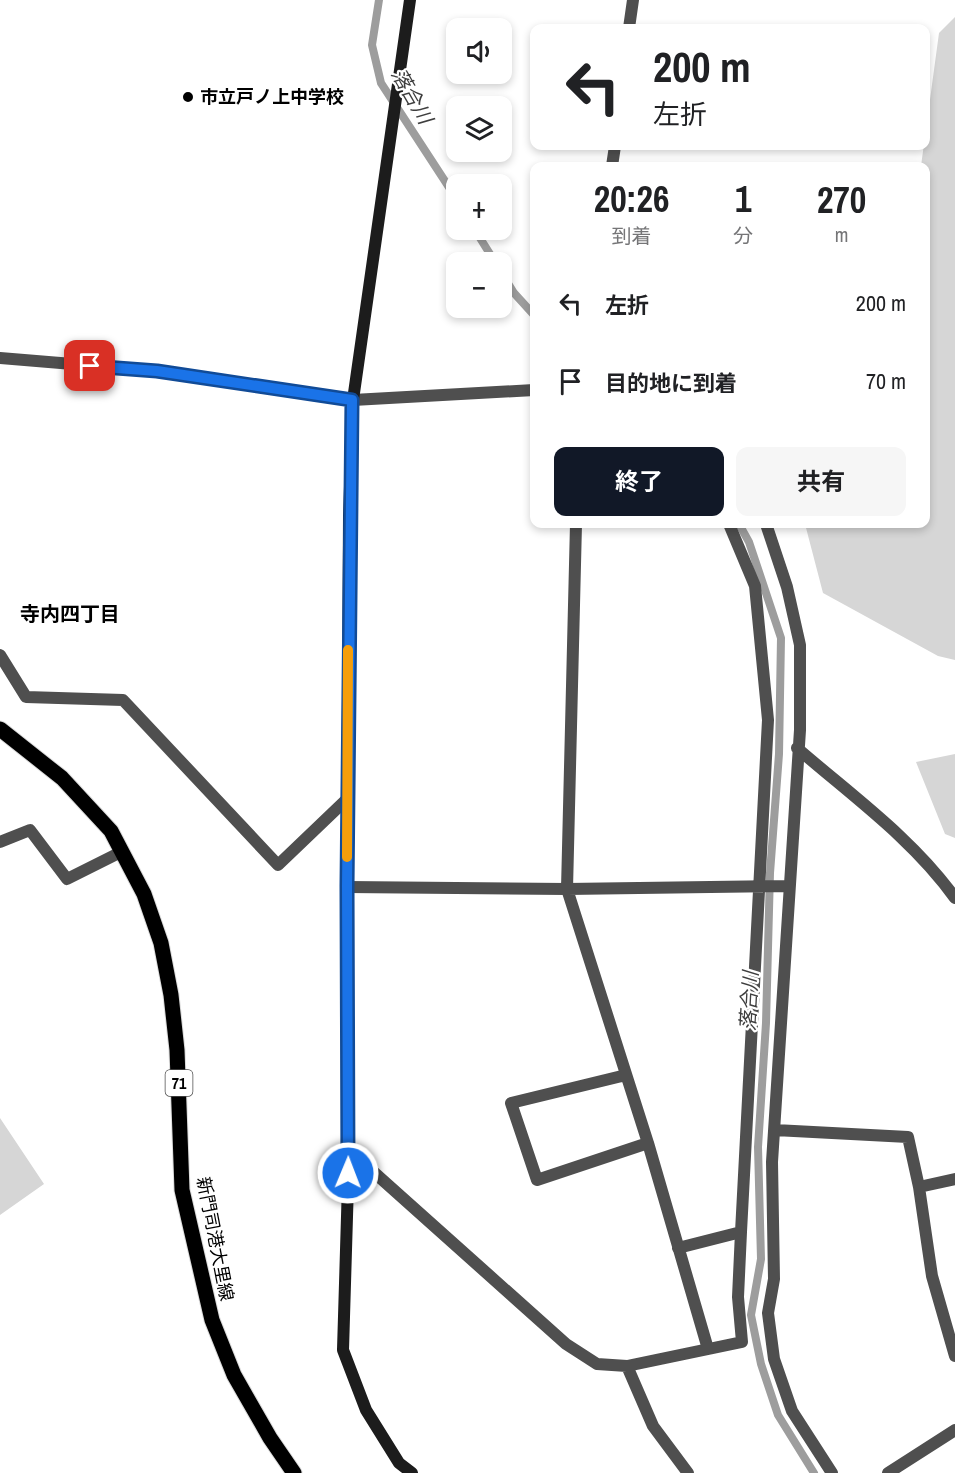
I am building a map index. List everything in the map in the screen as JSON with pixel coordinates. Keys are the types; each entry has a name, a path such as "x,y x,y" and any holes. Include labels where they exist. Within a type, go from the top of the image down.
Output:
{"main road":[{"name":"新門司港大里線","path":"0,729 62,778 111,831 144,894 161,943 177,1050 182,1190 212,1320 234,1375 270,1438 294,1473"}],"street":[{"path":"410,0 352,400 347,799 349,1150 343,1350 366,1410 399,1462 412,1473"},
{"path":"630,24 633,0"},
{"path":"0,358 157,371 352,400 530,390"},
{"path":"576,528 567,889 648,1143 708,1349"},
{"path":"349,1150 566,1344 597,1364 627,1366 742,1342 738,1297 768,720 755,586 731,528"},
{"path":"767,528 787,587 800,645 800,730 797,748 775,1130 774,1279 768,1313 774,1359 792,1411 832,1473"},
{"path":"0,655 26,697 123,700 278,865 347,799"},
{"path":"797,748 884,822 939,875 955,898"},
{"path":"0,842 30,830 67,879 122,852"},
{"path":"347,886 567,889 789,886"},
{"path":"626,1075 511,1103 537,1180 648,1143"},
{"path":"775,1130 908,1137 919,1187 932,1276 955,1356"},
{"path":"919,1187 955,1179"},
{"path":"678,1248 741,1232"},
{"path":"627,1366 653,1426 688,1473"},
{"path":"888,1473 955,1430"}],"shaded area":[{"path":"955,17 955,660 938,656 823,593 806,528 930,528 930,162 922,162 923,150 930,150 930,100 939,33"},
{"path":"955,754 955,838 945,834 916,762"},
{"path":"0,1118 44,1184 0,1215"}],"waterway":[{"name":"落合川","path":"379,0 372,45 381,83 446,183"},
{"name":"落合川","path":"481,240 489,252"},
{"name":"落合川","path":"512,290 530,311"},
{"name":"落合川","path":"741,528 749,542 781,638 779,754 770,873 766,1023 758,1147 761,1259 751,1315 761,1364 778,1415 814,1473"}],"slow traffic":[{"path":"347,857 348,650"}],"place":[{"name":"市立戸ノ上中学校","path":"188,97"}],"district":[{"name":"寺内四丁目","path":"70,614"}],"route":[{"path":"90,366 157,371 352,400 349,516 347,886 348,1173"}]}
